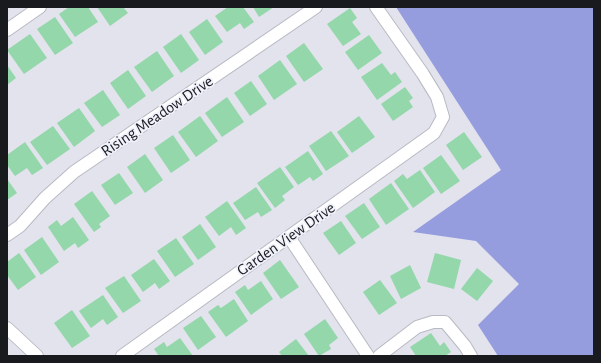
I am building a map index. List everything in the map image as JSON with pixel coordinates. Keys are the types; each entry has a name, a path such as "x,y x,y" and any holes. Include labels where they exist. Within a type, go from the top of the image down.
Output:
{"street":[{"path":"7,30 40,7"},
{"name":"Rising Meadow Drive","path":"7,235 20,226 45,198 74,172 316,7"},
{"name":"Garden View Drive","path":"122,356 434,133 443,117 437,97 423,74 376,7"},
{"path":"289,237 368,356"},
{"path":"379,356 417,327 433,322 445,322 465,346 471,356"},
{"path":"7,328 37,356"}],"shaded area":[{"path":"396,7 594,7 594,356 498,356 478,325 519,284 476,241 413,232 501,170"}],"building":[{"path":"69,7 88,7 98,22 75,37 59,14"},
{"path":"97,7 123,7 128,13 110,26"},
{"path":"228,7 243,7 254,22 244,29 240,23 227,32 215,16"},
{"path":"253,7 274,7 259,17"},
{"path":"350,8 357,18 352,22 361,34 343,46 327,24"},
{"path":"55,17 73,43 55,55 37,29"},
{"path":"207,19 223,42 205,55 189,32"},
{"path":"30,34 47,58 24,74 7,50"},
{"path":"181,34 199,60 181,73 163,47"},
{"path":"369,35 382,53 358,70 345,52"},
{"path":"304,43 323,69 304,82 286,56"},
{"path":"157,51 174,76 152,92 134,67"},
{"path":"280,60 297,84 274,100 258,76"},
{"path":"382,63 391,75 395,72 402,82 377,100 361,77"},
{"path":"7,65 16,78 7,85"},
{"path":"128,70 146,96 128,109 110,83"},
{"path":"251,81 267,104 250,116 234,93"},
{"path":"405,87 413,98 409,101 413,107 393,121 381,104"},
{"path":"103,90 120,115 102,127 84,103"},
{"path":"227,97 244,122 222,137 205,113"},
{"path":"79,108 95,131 74,147 57,123"},
{"path":"200,116 218,141 196,157 178,132"},
{"path":"359,116 375,137 352,153 337,132"},
{"path":"53,126 70,149 47,165 30,142"},
{"path":"331,131 349,156 326,171 309,146"},
{"path":"464,132 482,157 463,170 446,145"},
{"path":"173,135 190,160 171,173 154,148"},
{"path":"25,142 43,168 32,175 27,168 15,176 7,165 7,155"},
{"path":"308,151 323,174 313,181 310,177 298,185 285,167"},
{"path":"145,154 163,180 145,193 127,167"},
{"path":"441,155 460,181 441,194 423,168"},
{"path":"280,167 294,187 282,196 285,200 275,208 257,183"},
{"path":"420,170 435,192 413,208 394,181 403,174 407,179"},
{"path":"119,173 133,193 115,205 101,185"},
{"path":"7,179 17,193 7,200"},
{"path":"391,183 409,209 386,225 369,199"},
{"path":"256,187 272,210 261,217 258,212 245,220 233,203"},
{"path":"92,191 110,216 99,224 101,227 94,232 74,204"},
{"path":"227,201 246,228 236,235 231,227 219,236 205,217"},
{"path":"364,203 380,227 362,239 345,216"},
{"path":"73,217 89,240 78,248 75,243 64,251 48,227 57,220 61,226"},
{"path":"341,221 356,243 339,255 323,233"},
{"path":"200,224 216,247 198,260 182,237"},
{"path":"42,237 59,262 41,275 24,250"},
{"path":"176,238 194,264 175,277 157,251"},
{"path":"19,253 36,277 18,290 7,275 7,262"},
{"path":"435,253 461,260 454,289 427,282"},
{"path":"154,259 170,281 159,289 155,283 143,292 131,275"},
{"path":"280,260 299,287 281,299 263,273"},
{"path":"410,265 421,288 401,299 390,276"},
{"path":"477,268 493,281 477,301 461,289"},
{"path":"124,276 141,301 123,313 105,288"},
{"path":"380,280 397,303 379,315 363,292"},
{"path":"261,281 273,299 251,315 235,292 245,285 248,290"},
{"path":"103,295 118,317 107,325 103,319 91,328 79,311"},
{"path":"234,299 248,321 226,337 208,312 218,305 221,308"},
{"path":"72,310 90,336 72,348 54,323"},
{"path":"201,316 216,337 198,350 183,328"},
{"path":"325,319 338,338 329,345 331,349 319,356 304,334"},
{"path":"431,333 440,346 444,342 451,352 445,356 416,356 410,347"},
{"path":"180,338 193,356 159,356 154,349 164,342 167,347"},
{"path":"296,339 309,356 282,356 279,352"}]}
